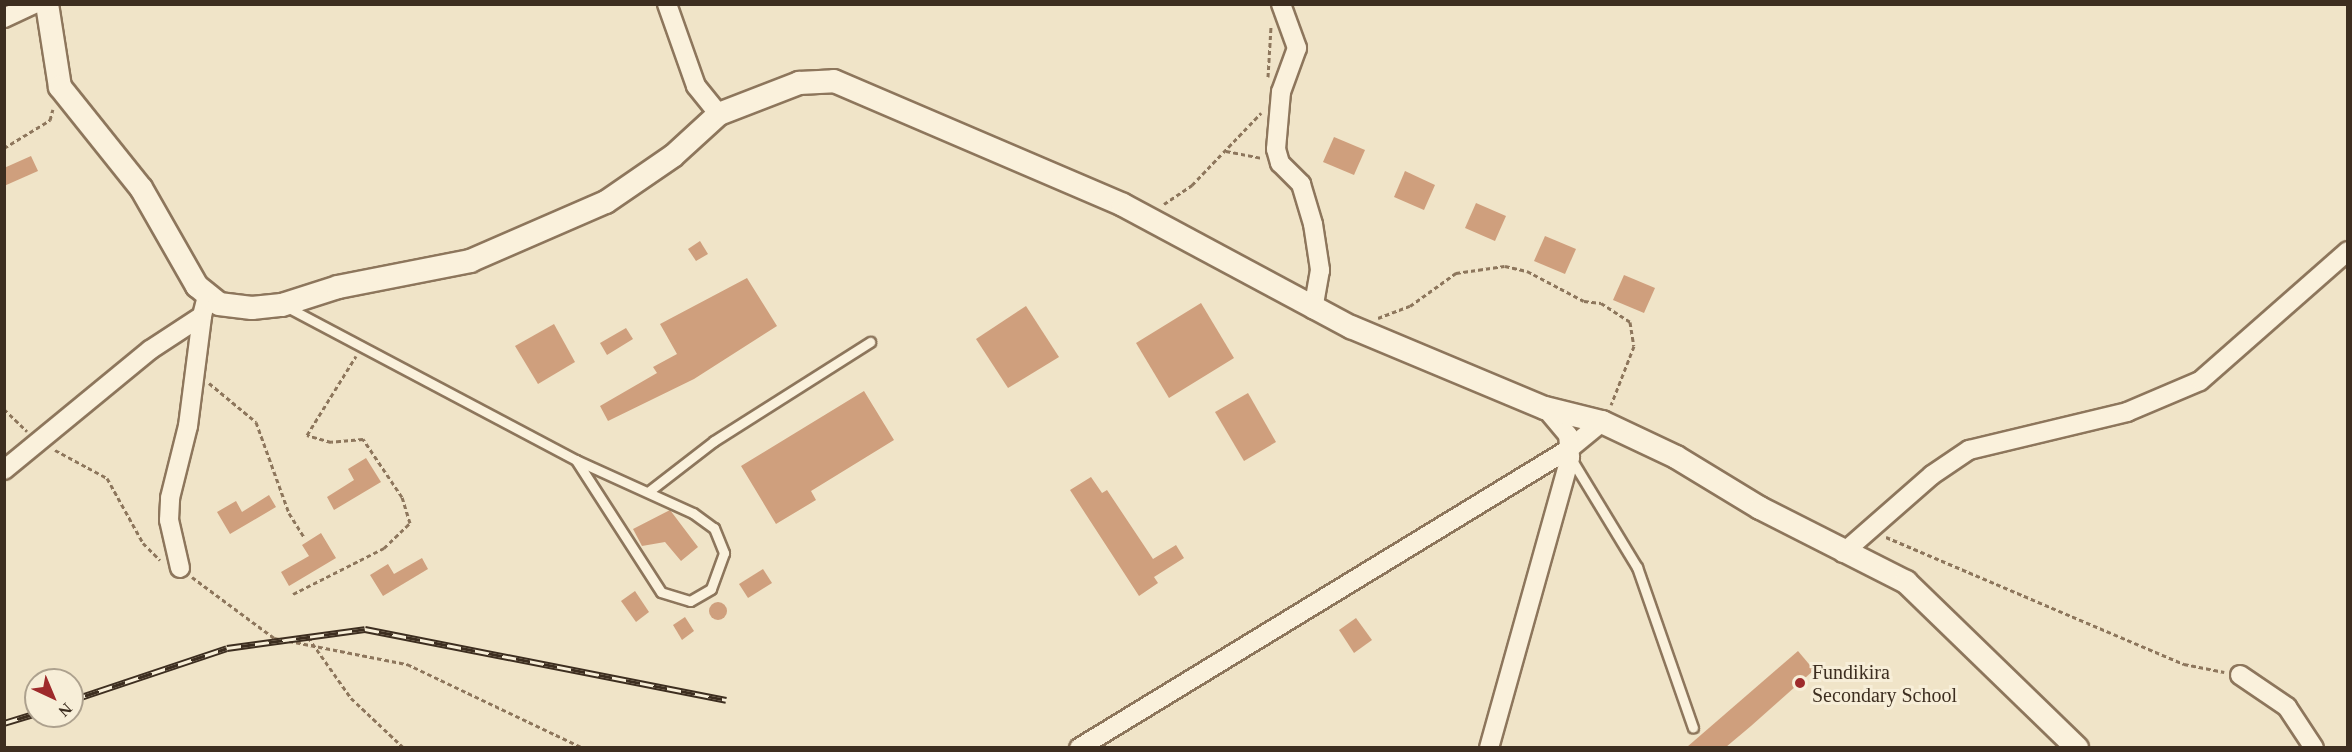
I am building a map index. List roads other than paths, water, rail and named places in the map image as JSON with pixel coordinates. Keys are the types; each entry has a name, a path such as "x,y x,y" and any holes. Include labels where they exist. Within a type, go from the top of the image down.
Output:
{"street":[{"path":"4,18 34,4"},
{"path":"46,4 60,87 141,188 204,306 199,360 170,498 169,520 180,568"},
{"path":"667,4 696,86 719,114"},
{"path":"1277,10 1297,48 1281,92 1275,149 1280,163 1302,184 1313,224 1320,270 1313,309"},
{"path":"4,470 41,442 204,306 237,308 282,305 470,261 549,230 625,189 719,114 799,83 834,81 1124,206 1313,309 1351,327 1545,408 1602,422 1676,457 1843,553 1906,582 2077,747"},
{"path":"1843,553 1868,529 1969,450 2127,412 2200,381 2348,251"},
{"path":"1489,747 1570,453 1568,435 1545,408"},
{"path":"1079,747 1570,453 1602,422"},
{"path":"2240,675 2287,707 2314,747"}],"lane":[{"path":"282,305 359,349 576,460 693,513 714,528 722,542 724,566 701,597 678,602 661,592 576,460"},
{"path":"648,492 714,441 870,342"},
{"path":"1570,453 1637,567 1693,728"}],"railway":[{"path":"84,696 227,648 365,629 726,700"},
{"path":"4,723 24,717"}],"place":[{"name":"Fundikira Secondary School","path":"1800,683"}]}
